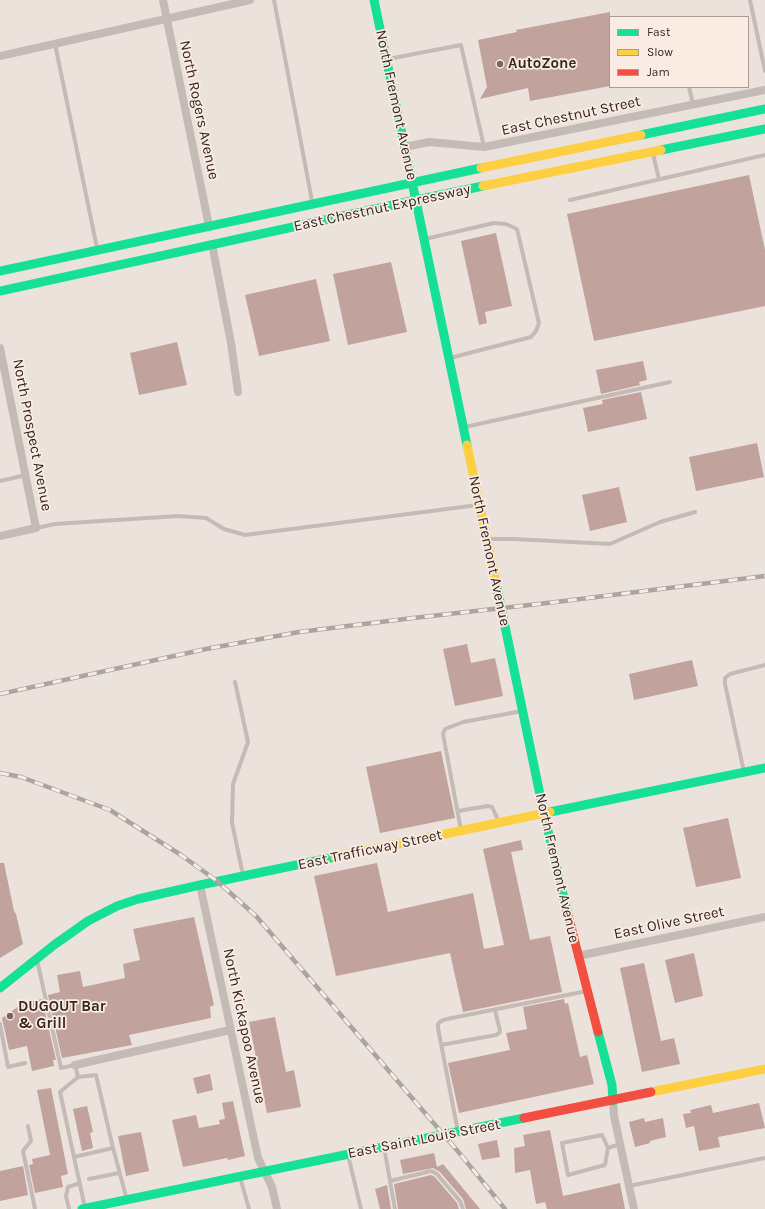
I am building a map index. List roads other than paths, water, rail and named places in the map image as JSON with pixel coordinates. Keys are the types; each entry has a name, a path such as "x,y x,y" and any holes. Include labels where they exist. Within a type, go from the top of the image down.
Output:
{"main road":[{"name":"North Fremont Avenue","path":"374,0 544,814 578,956 612,1085 613,1100"},
{"name":"East Chestnut Expressway","path":"0,271 412,182 765,110"},
{"name":"East Chestnut Expressway","path":"0,291 416,200 765,129"},
{"name":"East Trafficway Street","path":"0,988 75,929 93,917 108,909 138,899 765,768"},
{"name":"East Saint Louis Street","path":"84,1209 96,1208 240,1176 765,1069"}],"street":[{"name":"North Rogers Avenue","path":"163,0 209,226"},
{"path":"0,56 167,20 250,0"},
{"name":"East Chestnut Street","path":"405,147 429,142 484,147 765,90"},
{"path":"212,244 231,343 238,392"},
{"name":"North Prospect Avenue","path":"0,348 4,385 26,475 36,528"},
{"path":"0,536 36,528"},
{"name":"North Kickapoo Avenue","path":"200,885 258,1158 272,1187 277,1209"},
{"name":"East Olive Street","path":"578,956 765,917"},
{"path":"75,1065 230,1030"},
{"path":"613,1100 614,1116 634,1209"}],"lane":[{"path":"274,0 312,204"},
{"path":"750,0 765,71"},
{"path":"55,44 97,250"},
{"path":"386,59 461,44 484,147"},
{"path":"690,88 693,105"},
{"path":"653,152 659,179"},
{"path":"570,200 765,155"},
{"path":"424,240 494,223 506,224 517,229 539,323 536,331 531,337 448,359"},
{"path":"463,428 670,382"},
{"path":"0,481 26,475"},
{"path":"36,528 54,524 178,516 206,518 224,529 245,535 479,505"},
{"path":"486,539 610,544 660,522 695,512"},
{"path":"744,772 725,678 730,674 765,665"},
{"path":"235,682 248,742 232,784 232,822 243,876"},
{"path":"461,831 443,734 445,729 463,722 522,711"},
{"path":"458,811 488,806 492,807 500,823"},
{"path":"37,960 61,1068 75,1065 78,1076"},
{"path":"458,1132 438,1024 441,1021 588,991"},
{"path":"441,1045 496,1035 500,1031 495,1010"},
{"path":"0,1024 8,1067 25,1063"},
{"path":"84,1209 60,1092 78,1076 96,1075 119,1173 127,1200"},
{"path":"28,1126 31,1141 23,1151 35,1209"},
{"path":"602,1135 608,1148 605,1165 568,1175 562,1143 602,1135"},
{"path":"608,1148 620,1144"},
{"path":"384,1147 395,1209"},
{"path":"74,1157 113,1148"},
{"path":"348,1154 361,1209"},
{"path":"629,1186 765,1158"},
{"path":"390,1181 431,1171 437,1174 451,1190 460,1201 463,1209"},
{"path":"89,1179 119,1173"},
{"path":"240,1176 249,1209"},
{"path":"69,1209 66,1196 68,1187 80,1184"}],"railway":[{"path":"0,694 206,649 299,632 765,576"},
{"path":"0,773 21,777 110,810 181,855 217,881 256,916 461,1155 505,1209"}],"place":[{"name":"AutoZone","path":"500,64"},
{"name":"DUGOUT Bar & Grill","path":"10,1016"}]}
